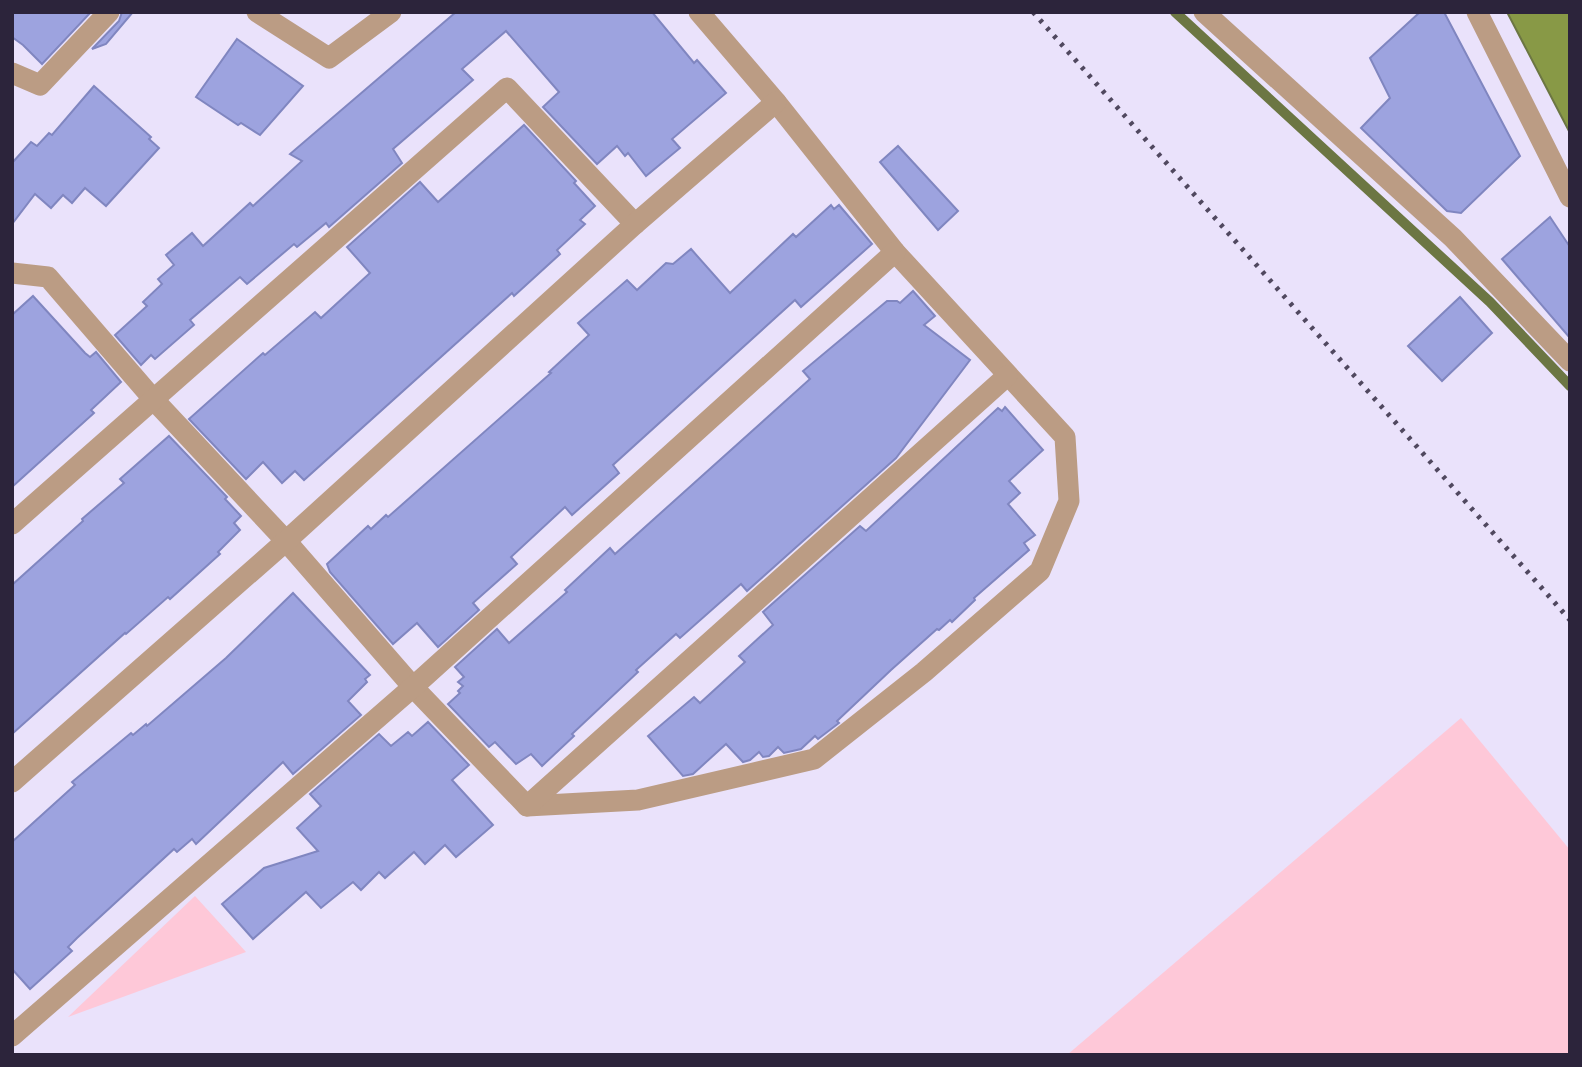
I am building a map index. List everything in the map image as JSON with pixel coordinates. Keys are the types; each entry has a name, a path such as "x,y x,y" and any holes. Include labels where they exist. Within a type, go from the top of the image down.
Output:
{"street":[{"path":"12,73 40,85 109,12"},
{"path":"257,12 329,58 391,12"},
{"path":"12,273 48,276 154,400 286,541 413,687 527,806 638,800 814,760 924,672 1040,571 1069,501 1065,437 895,252 776,102 699,12"},
{"path":"1204,12 1453,238 1570,362"},
{"path":"1477,12 1570,197"},
{"path":"12,524 507,88 635,224"},
{"path":"12,782 286,541 635,224 776,102"},
{"path":"12,1036 413,687 895,252"},
{"path":"527,806 1007,376"}],"shaded area":[{"path":"1507,12 1570,12 1570,133"},
{"path":"1461,718 1570,850 1570,1055 1067,1055"},
{"path":"195,896 246,952 68,1017"}],"building":[{"path":"12,12 91,12 42,64 12,37"},
{"path":"122,12 133,12 106,44 92,49 119,21"},
{"path":"456,12 652,12 694,63 697,60 726,93 672,139 680,148 646,176 628,153 625,156 617,146 597,164 543,107 559,92 506,31 462,69 473,80 393,149 402,163 329,227 326,223 297,247 294,244 247,284 240,277 190,320 194,325 155,359 151,355 141,365 115,335 147,306 143,302 162,284 158,279 174,265 166,255 192,233 203,246 250,203 253,206 302,161 290,154"},
{"path":"1420,12 1444,12 1520,156 1461,213 1447,211 1361,128 1390,98 1370,58"},
{"path":"237,39 303,86 260,135 241,123 238,125 196,97"},
{"path":"94,86 151,137 149,139 159,148 106,206 85,188 72,203 63,195 51,208 35,194 12,224 12,163 31,142 37,146 49,133 52,135"},
{"path":"524,125 576,181 574,183 595,206 580,220 585,224 557,250 560,254 514,296 512,293 304,480 295,471 282,483 263,462 246,479 189,419 263,353 265,355 315,312 321,318 370,273 347,247 420,182 438,202"},
{"path":"898,146 958,211 938,230 880,162"},
{"path":"831,205 834,209 839,205 872,244 801,307 795,300 613,465 619,473 572,515 565,507 511,557 517,564 473,603 479,610 438,647 417,623 393,644 330,572 327,564 368,526 371,529 386,515 388,517 551,373 549,372 589,335 578,323 627,280 637,290 666,263 673,264 691,249 730,293 793,234 796,237"},
{"path":"1550,217 1570,247 1570,338 1502,259"},
{"path":"913,291 935,316 924,325 970,360 896,458 747,591 741,584 680,638 676,634 636,670 638,672 542,766 531,754 516,764 495,742 489,747 448,704 460,693 458,691 463,686 458,682 464,677 455,667 497,629 509,643 567,592 565,590 610,548 615,554 810,379 803,371 887,301 900,303"},
{"path":"33,296 85,353 90,357 96,352 121,382 91,410 94,413 12,487 12,315"},
{"path":"1460,297 1492,333 1442,381 1408,346"},
{"path":"1005,407 1043,450 1009,481 1020,493 1008,504 1035,535 1024,543 1029,550 974,598 952,622 950,620 937,629 891,670 837,721 839,723 818,739 815,736 801,749 784,753 778,747 769,756 763,757 759,752 743,762 726,744 693,774 683,776 648,736 694,697 700,703 745,662 739,656 773,625 763,612 860,526 866,531 998,408 1002,411"},
{"path":"169,436 227,497 225,499 241,516 234,523 240,530 218,552 220,554 170,599 168,597 125,633 12,734 12,585 124,483 120,479"},
{"path":"293,593 370,675 365,679 367,682 348,701 361,715 293,774 283,762 196,844 192,839 177,852 174,849 77,938 68,947 72,951 30,989 12,969 12,842 75,785 72,782 131,733 133,735 146,724 147,726 226,658"},
{"path":"428,722 469,765 452,780 493,825 456,857 445,845 425,864 414,852 385,878 379,872 361,890 353,882 321,908 306,892 253,939 222,904 264,868 318,851 297,828 321,806 310,794 379,734 391,746 408,732 412,736"}],"waterway":[{"path":"1175,12 1490,302 1570,386"}],"railway":[{"path":"1033,12 1570,620"}]}
